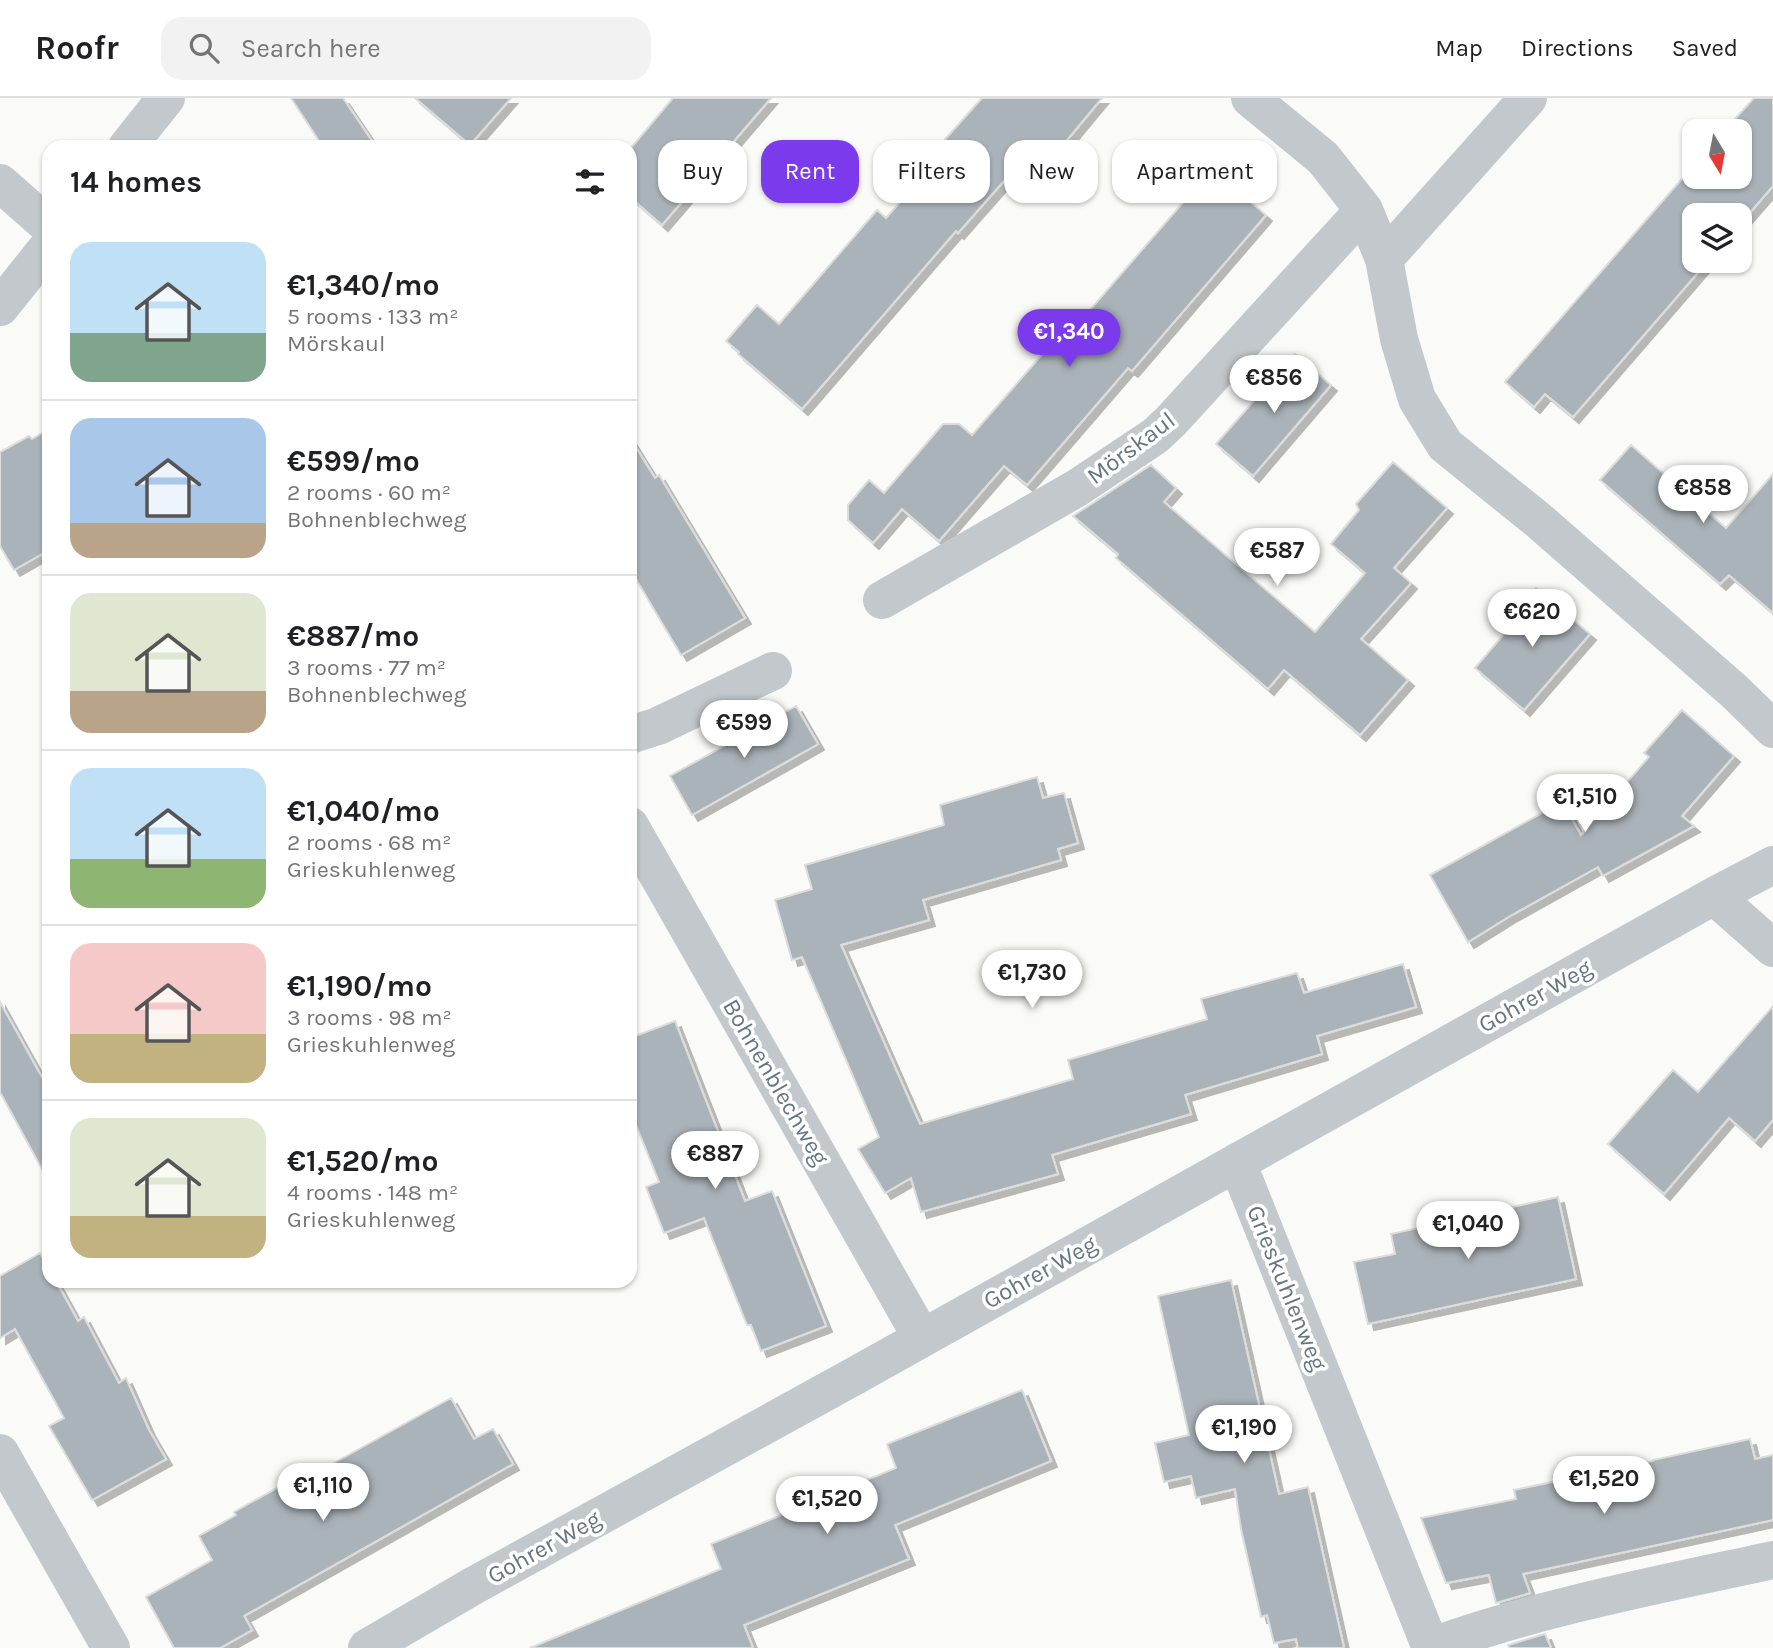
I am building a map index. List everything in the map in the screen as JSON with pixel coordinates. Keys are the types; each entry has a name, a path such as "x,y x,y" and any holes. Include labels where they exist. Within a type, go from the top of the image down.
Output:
{"street":[{"path":"133,140 166,98"},
{"path":"1250,98 1323,158 1364,210 1384,259 1399,339 1417,399 1445,445 1538,520 1734,691 1773,729"},
{"path":"1384,259 1528,98"},
{"path":"0,183 42,220"},
{"name":"Mörskaul","path":"882,600 1077,488 1155,436 1364,210"},
{"path":"0,307 42,255"},
{"path":"637,733 658,726 773,671"},
{"name":"Bohnenblechweg","path":"637,838 922,1338"},
{"name":"Gohrer Weg","path":"367,1648 1773,865"},
{"path":"1714,897 1773,948"},
{"name":"Grieskuhlenweg","path":"1237,1162 1430,1647"},
{"path":"0,1453 111,1648"},
{"path":"1430,1647 1475,1630 1599,1598 1773,1560"}],"building":[{"path":"291,98 343,98 371,140 318,140"},
{"path":"415,98 511,98 474,140 464,140"},
{"path":"673,98 771,98 735,140 658,140 658,203 681,203 662,225 637,203 637,141"},
{"path":"982,98 1102,98 1067,140 1004,140 1004,181 990,197 990,140 944,140"},
{"path":"1754,98 1773,98 1773,186 1752,210 1752,203 1682,203 1682,273 1698,273 1573,417 1545,394 1534,407 1505,382 1682,179 1682,189 1752,189 1752,119 1735,119"},
{"path":"899,203 984,203 958,233 956,231 802,409 726,341 757,305 779,324 877,210 886,218"},
{"path":"1183,203 1252,203 1266,215 1132,371 1128,368 1027,485 1004,466 939,541 902,509 873,543 848,520 848,505 869,480 884,493 943,424 959,424 972,435 1066,327 1071,332"},
{"path":"1295,354 1331,385 1253,476 1216,444"},
{"path":"42,433 42,554 14,570 0,546 0,452 29,436 32,439"},
{"path":"1631,445 1726,528 1773,474 1773,613 1729,575 1720,584 1600,480"},
{"path":"637,449 655,478 659,475 745,618 681,655 637,581"},
{"path":"1393,462 1447,508 1394,568 1411,583 1361,639 1408,680 1360,735 1284,670 1268,689 1116,558 1118,554 1073,516 1151,465 1176,488 1164,502 1315,632 1365,573 1331,544 1359,510 1356,504"},
{"path":"1536,588 1590,634 1524,710 1475,668 1505,633 1500,630"},
{"path":"796,706 818,744 692,815 670,776"},
{"path":"1682,710 1734,756 1682,816 1694,826 1603,876 1598,867 1468,942 1430,875 1562,802 1581,835 1649,757 1644,753"},
{"path":"1037,777 1043,798 1064,793 1078,843 1058,849 1061,860 923,900 929,920 841,945 920,1124 1073,1079 1068,1060 1207,1019 1201,999 1297,973 1304,993 1403,964 1416,1007 1317,1036 1322,1054 1185,1095 1191,1114 1052,1155 1058,1174 921,1212 911,1178 885,1193 858,1149 879,1137 802,957 792,960 775,900 812,889 805,865 944,825 940,805"},
{"path":"0,1002 42,1077 42,1169 0,1092"},
{"path":"1773,1006 1773,1120 1755,1141 1729,1118 1664,1194 1608,1144 1673,1070 1698,1092"},
{"path":"675,1021 745,1201 772,1191 826,1326 761,1351 751,1325 747,1325 704,1218 664,1233 646,1187 659,1182 637,1127 637,1035"},
{"path":"1558,1197 1576,1279 1368,1324 1354,1262 1395,1254 1391,1234"},
{"path":"40,1253 42,1288 60,1288 78,1321 84,1317 119,1383 126,1378 149,1430 166,1459 92,1500 49,1426 64,1418 15,1329 0,1338 0,1276"},
{"path":"1231,1280 1279,1494 1308,1487 1344,1648 1298,1648 1296,1639 1274,1643 1267,1615 1261,1617 1235,1489 1196,1498 1191,1476 1164,1482 1155,1443 1189,1435 1158,1296"},
{"path":"1022,1390 1051,1461 895,1525 909,1559 744,1625 753,1648 530,1648 721,1569 711,1544 896,1468 887,1444"},
{"path":"451,1398 474,1439 493,1429 513,1464 244,1616 252,1630 220,1648 174,1648 146,1597 212,1560 199,1536 236,1515 234,1512 311,1469 314,1474"},
{"path":"1750,1439 1755,1459 1773,1455 1773,1520 1523,1574 1530,1593 1496,1603 1489,1575 1446,1583 1421,1518 1516,1499 1514,1490"},
{"path":"1545,1634 1551,1648 1510,1648 1508,1645"}]}
